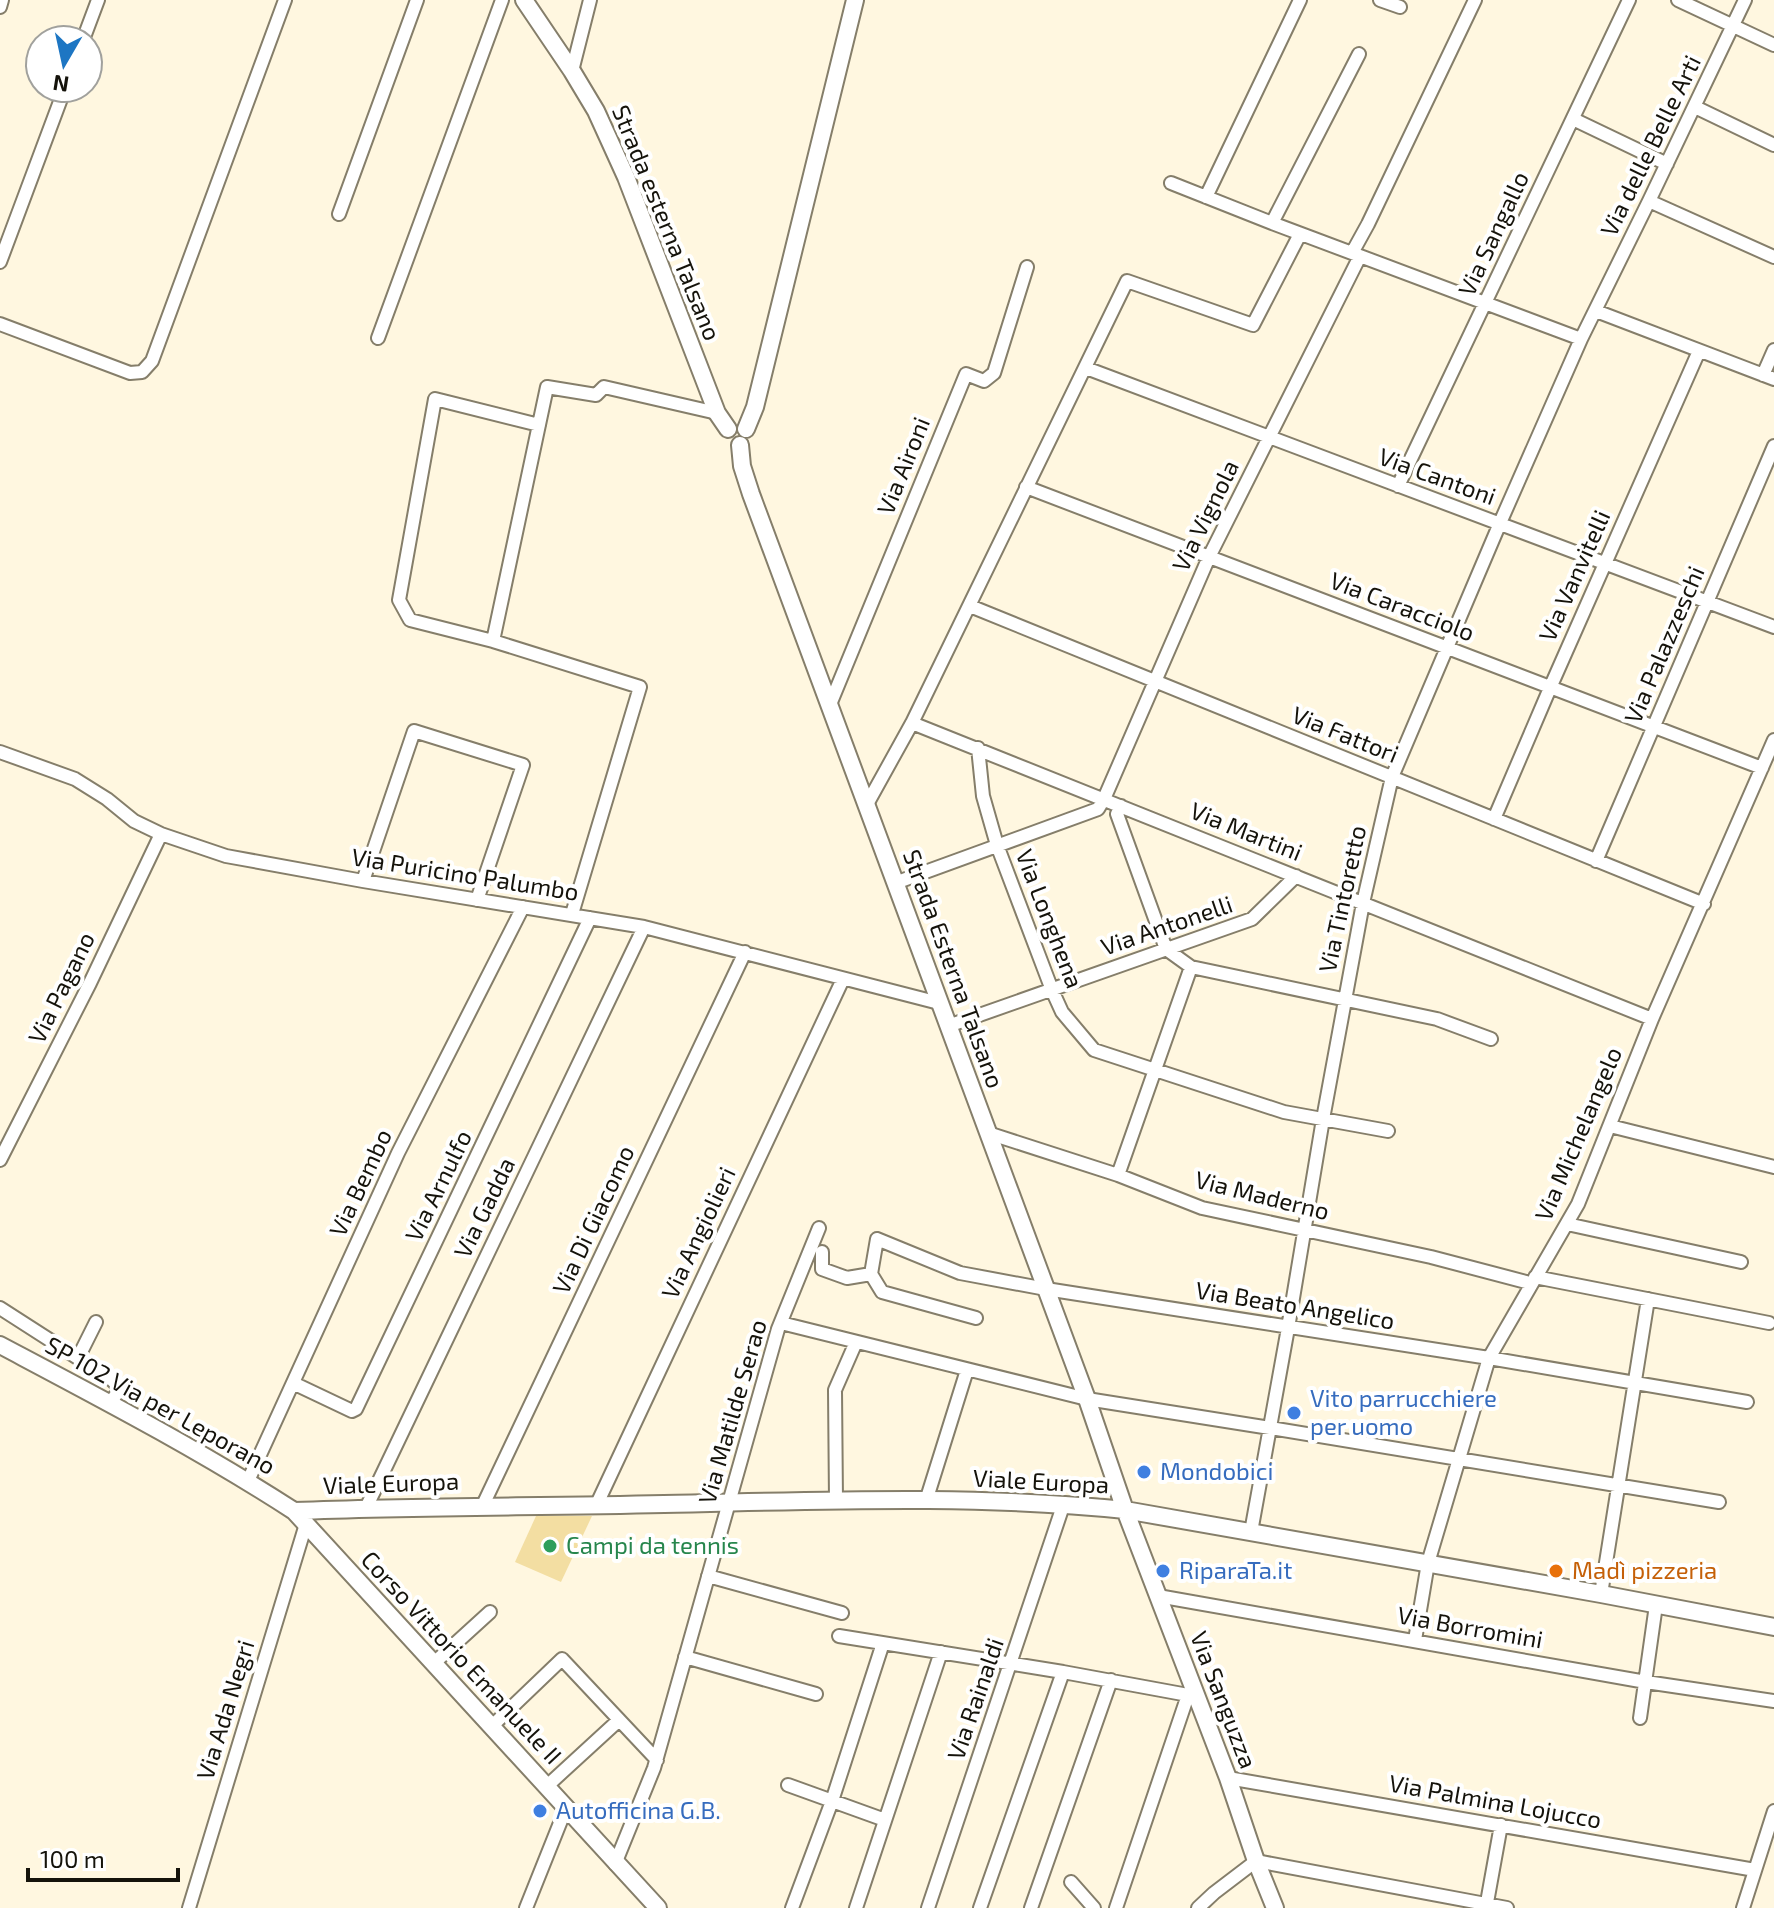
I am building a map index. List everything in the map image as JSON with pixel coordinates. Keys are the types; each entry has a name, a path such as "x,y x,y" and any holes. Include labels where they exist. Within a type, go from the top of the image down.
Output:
{"street":[{"path":"0,7 2,0"},
{"path":"89,24 98,0"},
{"path":"0,324 130,373 142,372 152,361 285,0"},
{"path":"339,214 417,0"},
{"path":"378,338 502,0"},
{"name":"Strada esterna Talsano","path":"524,0 596,111 626,177 717,413 728,429 727,440 734,445 743,437"},
{"path":"572,71 590,0"},
{"path":"743,437 755,407 855,0"},
{"path":"1206,197 1300,0"},
{"path":"1380,0 1400,7"},
{"name":"Via Vignola","path":"1104,799 1209,557 1356,255 1374,210 1475,0"},
{"name":"Via Sangallo","path":"1398,486 1629,0"},
{"path":"1678,0 1774,45"},
{"name":"Via delle Belle Arti","path":"1596,311 1745,0"},
{"path":"1272,223 1359,54"},
{"path":"0,262 59,104"},
{"path":"1695,107 1774,145"},
{"path":"1573,119 1667,164"},
{"path":"1171,183 1581,339"},
{"path":"1649,201 1774,257"},
{"path":"866,806 912,723 1127,281 1253,325 1300,234"},
{"name":"Via Aironi","path":"829,707 966,374 984,381 994,373 1027,267"},
{"path":"1596,311 1768,377 1774,350"},
{"name":"Via Tintoretto","path":"1251,1532 1345,999 1392,777 1500,523 1596,311"},
{"name":"Via Vanvitelli","path":"1494,819 1699,351"},
{"name":"Via Cantoni","path":"1086,368 1774,627"},
{"path":"493,641 547,387 596,395 604,387 717,413"},
{"path":"539,425 435,399 399,600 410,620 493,641 640,687 572,914"},
{"name":"Strada Esterna Talsano","path":"743,437 742,466 751,494 1087,1399 1125,1510"},
{"name":"Via Palazzeschi","path":"1596,861 1774,446"},
{"name":"Via Caracciolo","path":"1026,487 1762,768"},
{"name":"Via Fattori","path":"970,606 1704,904"},
{"name":"Via Martini","path":"912,723 1652,1019"},
{"path":"363,881 414,731 523,765 477,900"},
{"name":"Via Michelangelo","path":"1415,1640 1428,1563 1489,1358 1578,1204 1652,1019 1774,740"},
{"name":"Via Longhena","path":"978,748 983,796 997,845 1052,990 1062,1012 1094,1050 1284,1112 1388,1131"},
{"name":"Via Puricino Palumbo","path":"0,752 75,779 134,821 161,834 226,856 644,927 939,1003"},
{"path":"895,883 1098,809 1104,799"},
{"path":"1121,806 1117,814 1166,949 1191,967 1437,1019 1491,1039"},
{"name":"Via Pagano","path":"0,1160 161,834"},
{"name":"Via Antonelli","path":"948,1026 1252,919 1296,876"},
{"name":"Via Bembo","path":"248,1481 398,1153 523,907"},
{"name":"Via Arnulfo","path":"293,1383 352,1411 356,1409 590,918"},
{"name":"Via Gadda","path":"366,1508 644,927"},
{"name":"Via Di Giacomo","path":"483,1505 745,952"},
{"path":"1118,1175 1191,967"},
{"name":"Via Angiolieri","path":"596,1506 843,979"},
{"path":"1610,1126 1774,1167"},
{"name":"Via Maderno","path":"988,1133 1118,1175 1202,1208 1533,1280 1769,1323"},
{"path":"1567,1224 1741,1262"},
{"name":"Via Matilde Serao","path":"615,1864 657,1760 781,1323 819,1228"},
{"name":"Via Beato Angelico","path":"871,1274 877,1239 960,1273 1747,1402"},
{"path":"822,1252 822,1269 847,1278 871,1274 882,1292 976,1318"},
{"path":"1601,1594 1648,1299"},
{"path":"0,1308 112,1380 118,1386 118,1392 110,1403"},
{"path":"78,1358 96,1322"},
{"path":"781,1323 1087,1399 1719,1502"},
{"path":"836,1501 835,1390 856,1342"},
{"name":"SP 102 Via per Leporano","path":"0,1345 248,1481 300,1518"},
{"path":"926,1501 967,1370"},
{"name":"Viale Europa","path":"300,1518 342,1509 483,1505 836,1501 1064,1503 1125,1510 1251,1532 1774,1627"},
{"name":"Via Rainaldi","path":"928,1908 1064,1503"},
{"path":"323,1543 326,1523 342,1509"},
{"name":"Via Sanguzza","path":"1125,1510 1190,1692 1228,1778 1275,1908"},
{"name":"Corso Vittorio Emanuele II","path":"300,1518 656,1907"},
{"name":"Via Ada Negri","path":"189,1908 300,1518"},
{"path":"708,1576 842,1613"},
{"name":"Via Borromini","path":"1158,1596 1646,1682 1774,1701"},
{"path":"1640,1718 1656,1605"},
{"path":"434,1663 490,1612"},
{"path":"839,1636 1190,1692 1116,1908"},
{"path":"792,1908 832,1801 883,1643"},
{"path":"552,1648 657,1760"},
{"path":"856,1908 941,1652"},
{"path":"685,1657 816,1694"},
{"path":"491,1727 562,1659"},
{"path":"980,1908 1063,1672"},
{"path":"1031,1908 1111,1680"},
{"path":"547,1786 619,1720"},
{"name":"Via Palmina Lojucco","path":"1228,1778 1755,1870"},
{"path":"788,1785 885,1820"},
{"path":"526,1908 566,1808"},
{"path":"1743,1908 1774,1811"},
{"path":"1486,1906 1501,1825"},
{"path":"1198,1908 1256,1861 1507,1908"},
{"path":"1071,1882 1094,1908"}],"shaded area":[{"name":"Campi da tennis","path":"536,1516 592,1516 561,1582 515,1562"}],"place":[{"name":"Vito parrucchiere per uomo","path":"1294,1413"},
{"name":"Mondobici","path":"1144,1472"},
{"name":"Campi da tennis","path":"550,1546"},
{"name":"RiparaTa.it","path":"1163,1571"},
{"name":"Madì pizzeria","path":"1556,1571"},
{"name":"Autofficina G.B.","path":"540,1811"}]}
